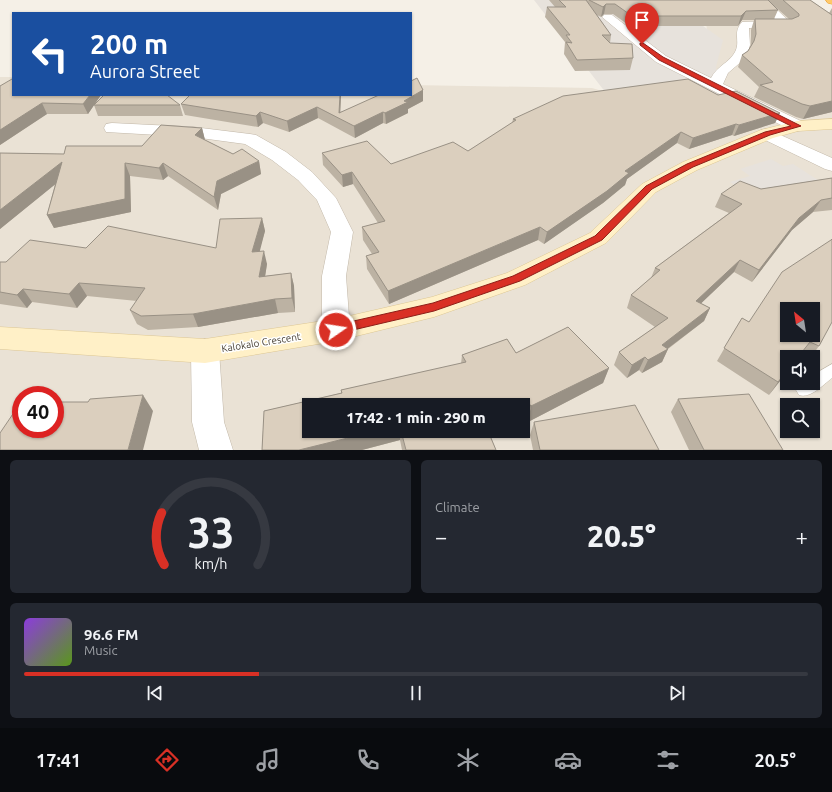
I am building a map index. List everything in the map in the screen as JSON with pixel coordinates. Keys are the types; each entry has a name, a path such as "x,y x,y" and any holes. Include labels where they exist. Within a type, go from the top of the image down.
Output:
{"street":[{"path":"715,86 722,69 733,64 739,57 744,47 742,32 743,27 746,24 787,25 768,7"},
{"path":"608,17 661,58 797,126"},
{"name":"Kalokalo Crescent","path":"0,338 205,352 336,330 434,307 516,278 598,238 649,188 690,166 767,134 797,126 832,124"},
{"path":"112,128 193,132 250,139 279,156 305,176 326,198 342,232 334,276 336,330"},
{"path":"767,134 832,165"},
{"path":"205,352 208,422 216,450"}],"lane":[{"path":"820,379 832,370"}],"shaded area":[{"path":"534,0 666,0 723,40 716,67 719,107 616,106"},
{"path":"764,0 832,24 832,450 0,450 0,77 12,77 12,96 412,96 412,85 592,88 721,126 706,23"},
{"path":"771,159 783,166 793,164 821,182 760,200 730,182 750,176 740,169"}],"building":[{"path":"559,0 586,0 611,35 602,35 610,43 632,44 633,58 577,60 566,42 572,43 566,35 570,35 547,7 566,7"},
{"path":"589,0 768,0 778,10 746,11 741,16 632,16 615,4 606,4 603,7"},
{"path":"783,0 810,0 832,15 832,101 810,106 802,104 760,85 773,82 742,55 748,51 754,41 756,34 755,19 792,19 799,16 799,14"},
{"path":"417,78 423,90 404,101 408,102 354,126 317,107 287,121 260,112 256,116 181,104 189,96 340,96 339,113 377,96 412,96 412,80"},
{"path":"12,79 12,96 89,96 83,104 42,103 0,130 0,86"},
{"path":"688,79 718,95 736,91 780,113 739,125 736,124 693,138 681,132 625,171 629,173 607,191 547,232 540,227 388,291 366,256 379,252 362,227 385,221 352,172 342,175 322,153 367,141 391,164 453,142 468,151 516,120 513,119 563,96"},
{"path":"103,96 168,96 180,105 94,105"},
{"path":"161,125 202,128 195,135 233,154 242,149 259,161 217,181 214,197 163,163 159,168 125,163 125,199 47,215 62,162 0,210 0,153 64,154 66,146 142,146"},
{"path":"832,178 832,198 821,200 799,218 759,270 740,260 696,301 710,308 662,345 668,349 648,360 645,357 632,365 619,352 668,318 631,295 660,270 655,268 742,204 721,194 740,181 761,189"},
{"path":"262,218 252,252 264,251 259,277 291,273 292,298 275,299 193,314 141,316 130,310 145,288 79,283 69,294 23,289 17,295 0,292 0,262 6,262 30,240 86,248 108,226 216,248 220,219"},
{"path":"832,239 832,322 819,346 810,342 804,350 780,350 780,380 778,382 724,348 742,318 749,322 782,272"},
{"path":"568,327 609,368 531,406 530,398 320,398 342,393 341,390 466,362 462,355 507,339 516,353"},
{"path":"749,394 783,450 704,450 678,399"},
{"path":"143,395 128,450 0,450 0,433 12,415 12,438 64,438 64,402 88,402 90,399"},
{"path":"302,402 302,438 348,438 299,450 262,450 264,411"},
{"path":"635,405 659,450 540,450 534,422"},
{"path":"403,438 491,438 496,450 406,450"}],"route":[{"path":"336,330 434,307 516,278 598,238 649,188 690,166 767,134 797,126 661,58 642,44"}]}
